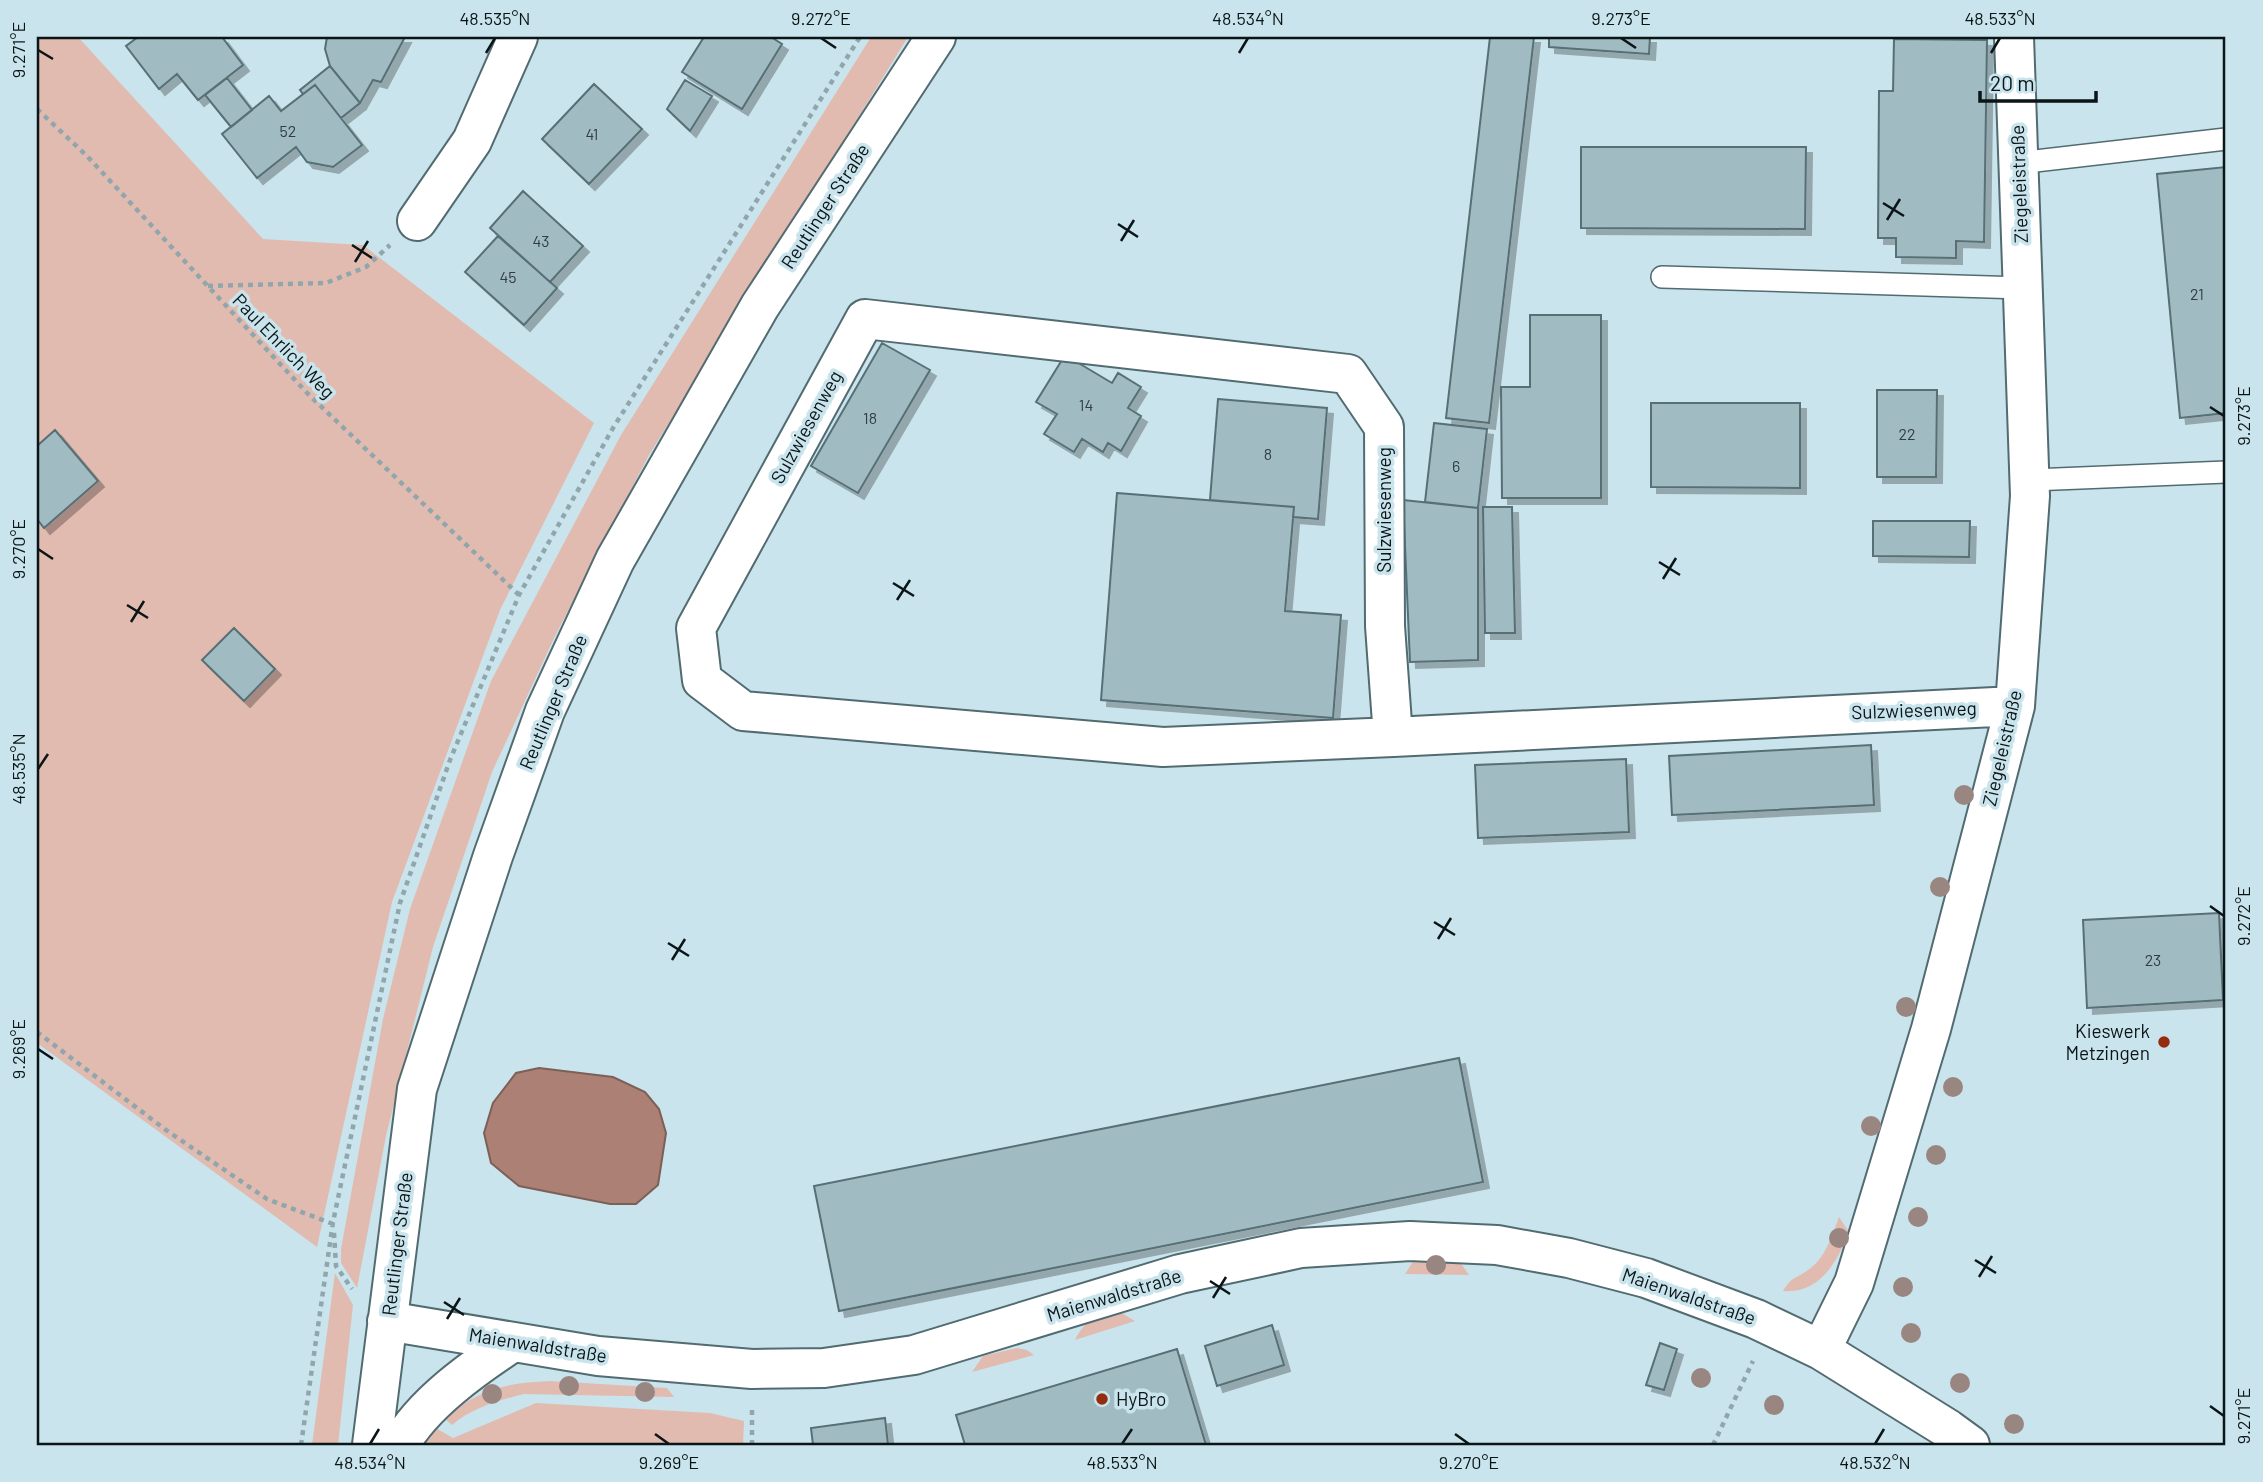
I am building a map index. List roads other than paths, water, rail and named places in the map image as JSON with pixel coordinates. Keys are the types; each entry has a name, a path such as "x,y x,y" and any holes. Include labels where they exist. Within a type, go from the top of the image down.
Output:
{"street":[{"path":"417,221 472,141 518,37"},
{"name":"Reutlinger Straße","path":"372,1445 417,1089 493,856 545,711 615,561 760,306 936,37"},
{"name":"Ziegeleistraße","path":"1821,1350 1854,1283 1931,1029 2015,706 2030,480 2014,37"},
{"name":"Sulzwiesenweg","path":"1392,737 1385,626 1384,428 1348,374 865,319 696,628 702,680 743,710 1163,747 1392,737 2015,706"},
{"name":"Maienwaldstraße","path":"387,1321 598,1356 752,1369 824,1368 914,1355 1180,1274 1301,1248 1410,1241 1497,1245 1569,1258 1646,1278 1769,1325 1821,1350 1970,1445"},
{"path":"400,1445 427,1410 481,1363 513,1342"}],"lane":[{"path":"2018,163 2226,139"},
{"path":"1662,277 2022,288"},
{"path":"2030,480 2226,472"}],"place":[{"name":"Kieswerk Metzingen","path":"2164,1042"},
{"name":"HyBro","path":"1102,1399"}]}
